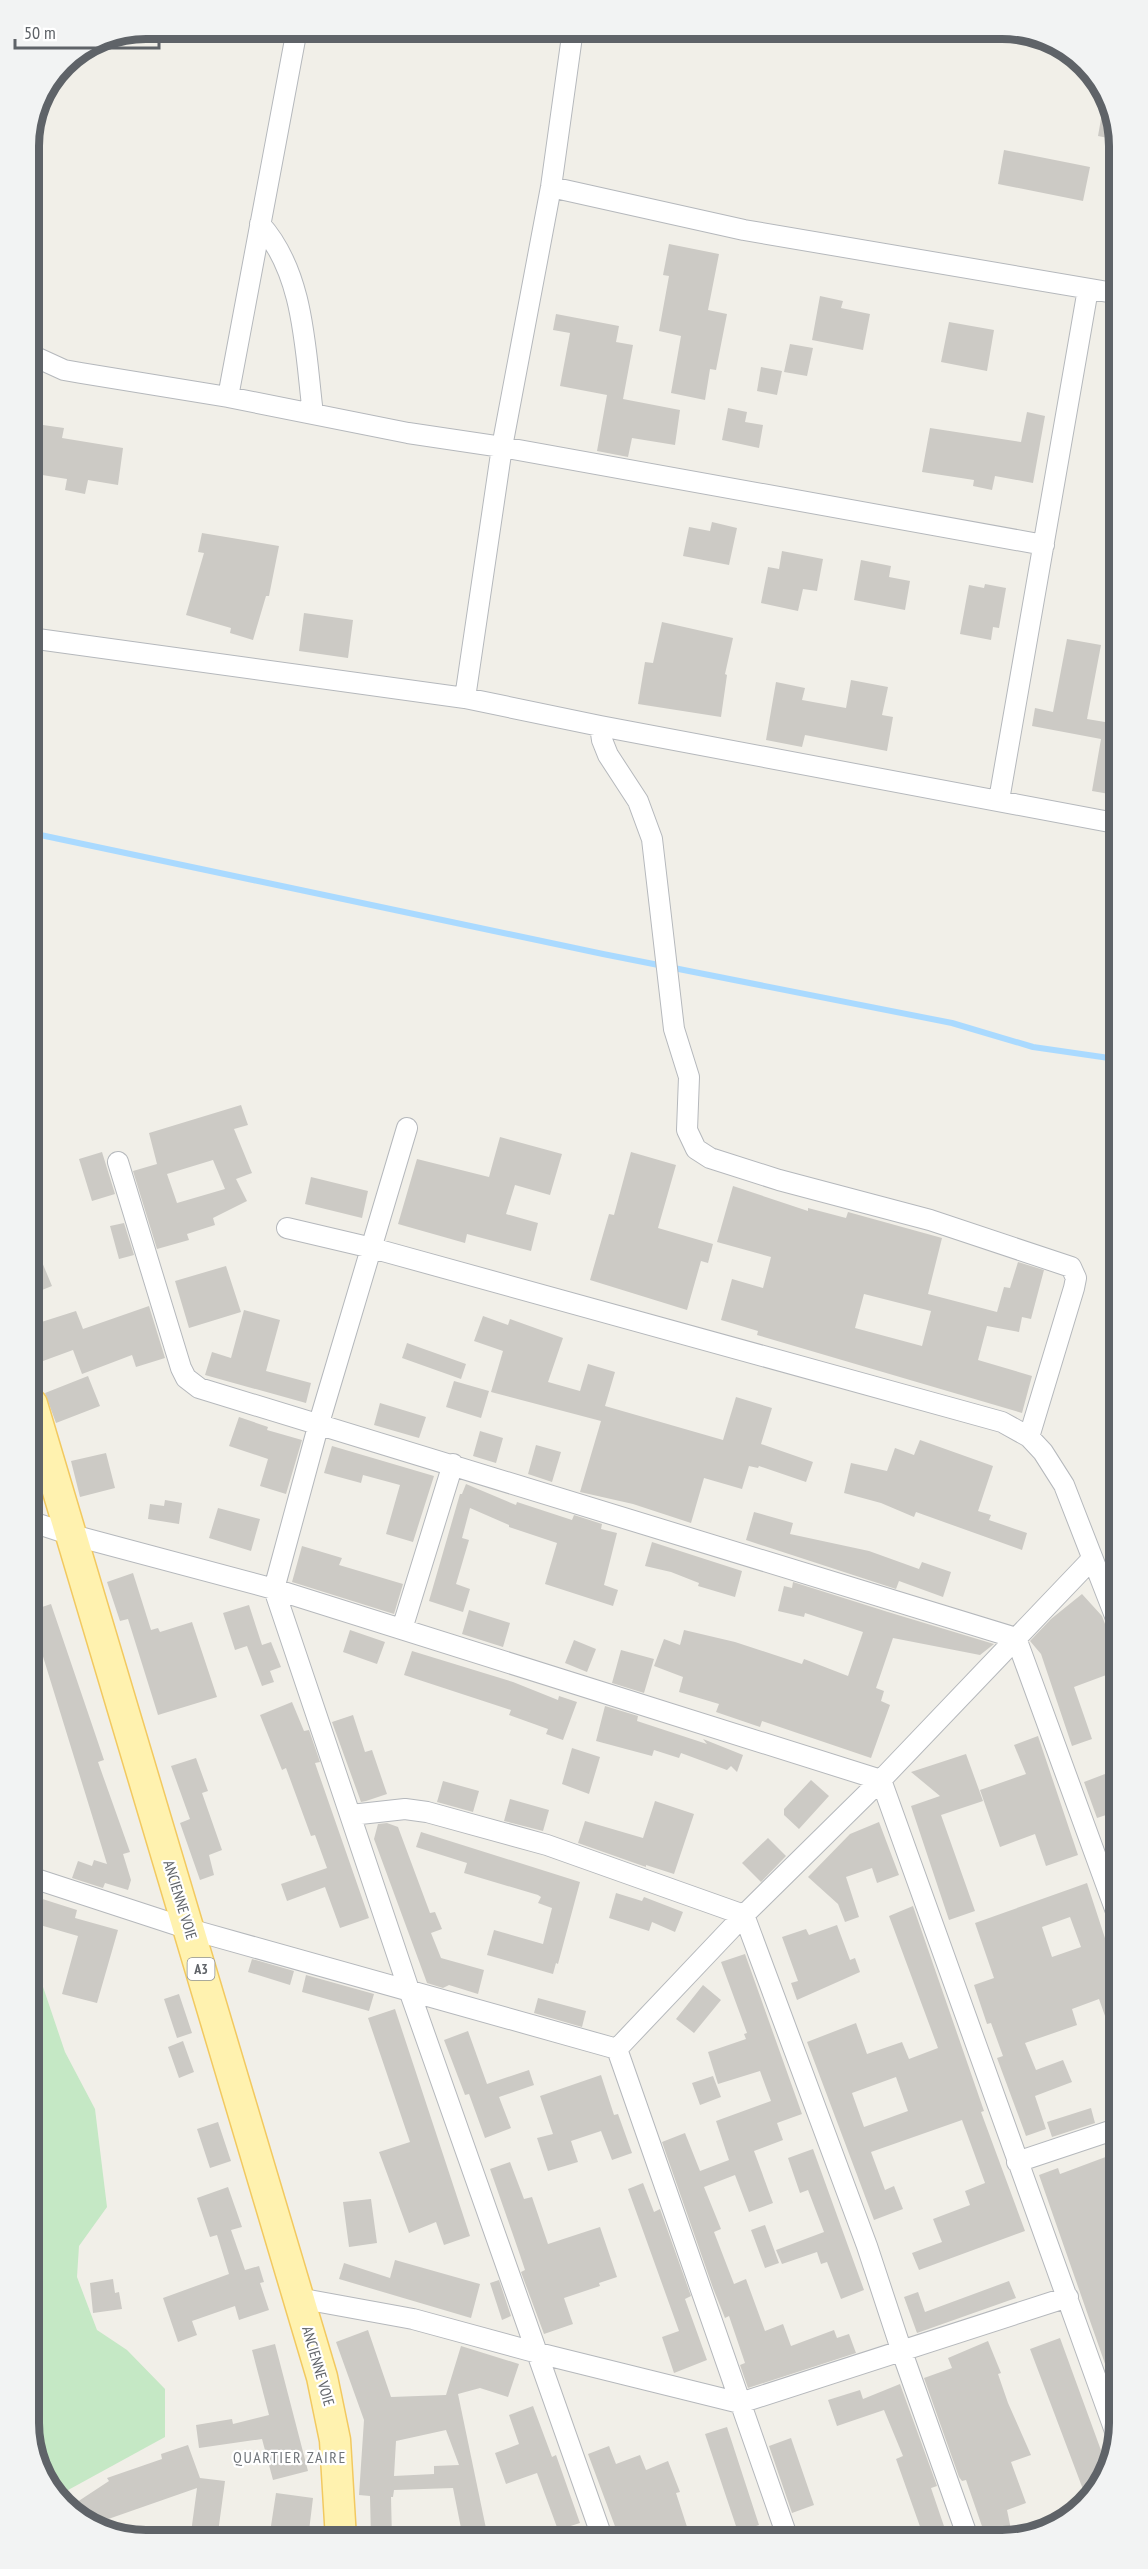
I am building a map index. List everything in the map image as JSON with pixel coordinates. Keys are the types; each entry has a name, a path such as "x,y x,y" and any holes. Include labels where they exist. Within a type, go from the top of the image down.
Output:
{"main road":[{"name":"ANCIENNE VOIE","path":"39,1427 331,2410 338,2469 341,2530"}],"street":[{"path":"228,397 295,39"},
{"path":"465,698 502,447 551,187 572,39"},
{"path":"551,187 744,231 1109,292"},
{"path":"260,224 279,250 292,283 302,328 313,414"},
{"path":"999,800 1088,289"},
{"path":"39,359 64,370 81,374 228,397 408,433 502,447 1044,545"},
{"path":"39,639 465,698 600,726 1109,822"},
{"path":"600,726 608,755 638,801 652,839 674,1029 689,1077 687,1130 696,1149 710,1158 769,1177 930,1220 1071,1267 1076,1278 1074,1288 1029,1437"},
{"path":"407,1128 318,1423 274,1588 409,1990 600,2530"},
{"path":"118,1162 181,1368 186,1378 205,1391 453,1464 1016,1638"},
{"path":"287,1227 372,1248 1002,1422 1029,1437 1043,1452 1064,1485 1109,1602"},
{"path":"402,1629 453,1464"},
{"path":"39,1524 274,1588 881,1780"},
{"path":"617,2049 744,1915 881,1780 1091,1560"},
{"path":"1016,1638 1109,1892"},
{"path":"881,1780 1109,2414"},
{"path":"351,1815 405,1809 427,1812 547,1845 744,1915"},
{"path":"39,1880 189,1929 617,2049"},
{"path":"744,1915 867,2246 965,2530"},
{"path":"617,2049 785,2530"},
{"path":"1017,2162 1109,2131"},
{"path":"298,2298 412,2319 740,2403 1068,2297"}],"green space":[{"path":"39,1975 65,2052 95,2109 107,2207 79,2246 77,2277 97,2330 127,2350 165,2389 165,2437 64,2492 50,2470 43,2451 39,2423"}],"building":[{"path":"1102,111 1108,138 1098,136"},
{"path":"1004,150 1090,167 1083,201 998,184"},
{"path":"669,244 719,254 708,310 727,314 716,370 710,369 705,400 671,393 681,336 659,331 669,276 663,275"},
{"path":"820,296 843,301 841,308 870,314 863,350 812,340"},
{"path":"556,314 619,326 616,342 633,345 623,399 680,410 675,445 632,438 628,457 597,451 607,395 560,386 570,333 553,330"},
{"path":"949,322 994,330 987,371 941,362"},
{"path":"790,344 813,348 807,376 784,372"},
{"path":"761,367 782,371 777,395 757,391"},
{"path":"728,408 747,412 745,422 763,425 759,448 722,440"},
{"path":"1027,412 1045,416 1033,483 995,476 992,490 973,486 974,480 922,472 930,428 1021,442"},
{"path":"39,424 64,428 62,438 123,448 118,485 88,480 85,494 65,490 67,479 39,474"},
{"path":"712,522 737,528 729,565 683,556 689,527 710,531"},
{"path":"202,533 279,546 269,596 266,596 253,640 230,633 231,628 186,615 204,553 198,552"},
{"path":"782,551 823,559 817,591 803,589 798,611 761,603 768,567 779,569"},
{"path":"861,560 891,566 889,577 910,581 905,610 854,600"},
{"path":"985,584 1006,588 999,628 993,627 991,640 960,634 969,585 984,588"},
{"path":"304,613 353,620 348,658 299,651"},
{"path":"662,622 733,638 725,674 727,675 721,717 638,704 645,662 653,663"},
{"path":"1067,639 1101,645 1087,719 1105,722 1107,708 1109,708 1109,794 1092,791 1101,739 1032,726 1035,708 1053,712"},
{"path":"851,680 888,687 882,715 893,717 887,751 805,735 802,747 766,740 776,682 805,688 802,700 846,708"},
{"path":"241,1105 248,1125 234,1129 252,1173 236,1179 247,1201 213,1218 215,1225 187,1234 189,1240 157,1249 133,1171 157,1164 149,1133","holes":["213,1160 225,1189 177,1203 167,1174"]},
{"path":"500,1137 562,1154 550,1195 515,1185 506,1214 538,1223 531,1251 467,1234 465,1243 398,1224 417,1159 489,1177"},
{"path":"102,1152 115,1194 92,1201 79,1159"},
{"path":"631,1152 676,1165 658,1228 713,1244 708,1263 701,1261 687,1310 590,1280 609,1214 614,1215"},
{"path":"311,1177 368,1191 362,1218 305,1204"},
{"path":"733,1186 808,1211 808,1208 846,1218 848,1212 942,1238 928,1294 997,1312 1004,1287 1010,1288 1018,1262 1044,1270 1031,1319 1022,1317 1019,1332 987,1326 978,1360 1032,1376 1022,1413 757,1335 758,1331 721,1320 732,1279 763,1288 771,1257 717,1242","holes":["864,1294 931,1311 922,1346 855,1328"]},
{"path":"124,1223 134,1255 119,1259 110,1226"},
{"path":"39,1255 52,1286 39,1291"},
{"path":"226,1266 241,1312 189,1328 175,1281"},
{"path":"149,1306 165,1358 136,1367 132,1355 82,1374 73,1350 43,1361 39,1350 39,1323 76,1311 83,1329"},
{"path":"244,1310 280,1320 266,1371 311,1383 306,1403 205,1375 212,1352 231,1358"},
{"path":"483,1316 508,1325 510,1319 563,1338 548,1382 580,1391 588,1364 615,1372 605,1406 723,1440 736,1397 772,1408 761,1444 813,1462 806,1482 759,1466 758,1468 749,1466 742,1489 704,1478 691,1523 633,1504 580,1492 601,1421 491,1392 503,1351 474,1341"},
{"path":"407,1343 466,1364 461,1379 402,1358"},
{"path":"88,1376 100,1406 56,1423 45,1393"},
{"path":"454,1381 489,1391 481,1418 446,1407"},
{"path":"380,1403 426,1417 419,1438 374,1425"},
{"path":"239,1417 268,1427 267,1430 302,1440 286,1494 260,1486 268,1459 229,1446"},
{"path":"480,1431 503,1438 496,1463 473,1456"},
{"path":"920,1440 993,1466 978,1511 991,1515 989,1520 1027,1533 1022,1550 916,1512 914,1517 881,1503 844,1493 851,1463 887,1471 895,1448 914,1455"},
{"path":"536,1445 561,1452 552,1482 528,1474"},
{"path":"332,1446 434,1476 413,1542 386,1534 400,1485 363,1475 361,1483 324,1473"},
{"path":"106,1453 115,1488 80,1497 71,1461"},
{"path":"466,1484 516,1505 517,1502 572,1520 574,1515 602,1524 601,1529 617,1533 604,1585 618,1590 613,1606 545,1584 557,1543 509,1527 470,1508 462,1538 469,1540 456,1584 470,1589 463,1612 429,1601 460,1494"},
{"path":"165,1500 182,1503 179,1524 148,1519 150,1504 164,1506"},
{"path":"218,1508 260,1519 251,1551 209,1538"},
{"path":"754,1512 793,1523 790,1534 869,1551 919,1569 922,1562 951,1572 943,1597 899,1581 896,1589 746,1540"},
{"path":"652,1542 742,1571 735,1597 698,1586 699,1583 671,1572 645,1566"},
{"path":"302,1546 342,1558 339,1565 403,1584 394,1614 292,1582"},
{"path":"133,1573 151,1630 158,1628 160,1632 192,1622 217,1697 158,1715 128,1619 120,1621 107,1582"},
{"path":"793,1582 994,1644 980,1655 893,1638 876,1688 884,1691 881,1701 890,1705 871,1758 762,1721 760,1727 716,1712 719,1704 679,1692 683,1677 654,1666 664,1639 680,1645 684,1630 735,1642 802,1664 804,1659 848,1676 863,1632 805,1613 804,1617 778,1611 784,1586 792,1588"},
{"path":"1082,1594 1102,1616 1109,1635 1109,1674 1074,1687 1092,1739 1072,1746 1041,1654 1030,1641 1051,1619"},
{"path":"51,1604 104,1760 98,1762 130,1852 123,1854 131,1880 128,1890 105,1883 103,1888 72,1878 78,1861 92,1866 94,1860 107,1864 41,1650 39,1650 39,1608"},
{"path":"249,1605 262,1645 271,1642 281,1667 270,1671 274,1682 262,1686 247,1646 235,1650 223,1613"},
{"path":"469,1610 510,1623 503,1647 462,1634"},
{"path":"350,1630 385,1642 377,1664 343,1652"},
{"path":"574,1640 596,1649 587,1672 565,1663"},
{"path":"621,1650 654,1659 644,1693 612,1683"},
{"path":"412,1651 513,1682 558,1700 559,1696 577,1702 563,1740 546,1734 548,1729 509,1715 511,1710 404,1675"},
{"path":"292,1702 304,1731 309,1730 320,1762 315,1763 369,1918 340,1928 325,1887 287,1901 281,1884 327,1868 315,1835 311,1836 286,1768 282,1770 260,1715"},
{"path":"605,1706 638,1716 637,1721 707,1744 703,1739 743,1755 737,1772 731,1766 727,1770 681,1753 679,1758 654,1750 652,1756 596,1741"},
{"path":"353,1715 365,1752 372,1750 387,1794 361,1802 332,1722"},
{"path":"1038,1736 1078,1855 1046,1866 1035,1834 1000,1847 980,1790 1026,1774 1014,1745"},
{"path":"572,1748 600,1757 589,1794 562,1784"},
{"path":"966,1754 983,1801 941,1815 975,1911 949,1920 911,1806 940,1796 911,1772"},
{"path":"196,1758 208,1791 202,1793 222,1850 209,1855 214,1875 200,1880 180,1823 190,1819 171,1766"},
{"path":"1105,1774 1109,1785 1109,1814 1097,1818 1084,1782"},
{"path":"811,1780 829,1796 799,1829 784,1815 784,1809"},
{"path":"443,1781 479,1791 473,1812 437,1802"},
{"path":"510,1799 549,1810 543,1831 504,1821"},
{"path":"655,1801 694,1814 674,1874 646,1865 646,1867 578,1843 585,1821 643,1838"},
{"path":"879,1822 899,1875 877,1883 872,1868 846,1877 859,1917 845,1922 838,1904 808,1877 850,1834"},
{"path":"387,1823 398,1827 430,1913 435,1912 442,1929 431,1933 441,1958 484,1970 478,1994 449,1985 443,1988 427,1983 374,1839 378,1824"},
{"path":"421,1832 580,1882 558,1964 556,1963 553,1974 487,1955 494,1930 543,1944 552,1908 538,1903 541,1897 538,1895 464,1873 467,1863 416,1847"},
{"path":"768,1838 786,1856 761,1882 742,1863"},
{"path":"1087,1883 1109,1950 1109,2027 1099,1999 1072,2009 1077,2025 1025,2043 1036,2070 1063,2060 1072,2082 1035,2096 1046,2129 1026,2136 997,2058 1003,2056 991,2023 987,2024 974,1985 994,1978 975,1923","holes":["1070,1917 1081,1947 1052,1957 1042,1927"]},
{"path":"616,1893 642,1901 644,1897 683,1912 675,1932 652,1922 649,1931 609,1918"},
{"path":"39,1898 77,1910 75,1918 118,1930 97,2003 62,1994 78,1936 39,1925"},
{"path":"913,1906 984,2111 981,2112 1025,2231 919,2270 912,2253 942,2242 933,2219 970,2205 965,2191 985,2183 962,2120 871,2152 885,2190 894,2186 903,2209 874,2220 807,2042 856,2023 867,2054 902,2042 909,2059 938,2048 889,1916","holes":["896,2077 908,2111 864,2127 852,2093"]},
{"path":"837,1925 850,1960 855,1958 860,1972 797,2000 791,1983 798,1981 782,1937 806,1929 809,1935"},
{"path":"745,1954 802,2114 777,2123 783,2140 754,2151 773,2203 749,2212 735,2175 704,2187 721,2229 714,2232 734,2284 746,2279 765,2331 783,2324 791,2346 834,2330 837,2338 849,2334 856,2353 748,2388 740,2365 745,2363 729,2316 725,2318 713,2288 662,2142 685,2133 700,2171 729,2160 716,2121 771,2101 760,2071 718,2084 708,2052 746,2039 744,2034 747,2033 721,1962"},
{"path":"252,1959 294,1971 290,1985 248,1972"},
{"path":"306,1975 374,1994 369,2011 302,1992"},
{"path":"703,1985 721,2000 694,2033 676,2019"},
{"path":"179,1994 192,2033 177,2038 164,1999"},
{"path":"538,1998 586,2011 582,2027 534,2013"},
{"path":"395,2009 470,2236 444,2245 436,2222 409,2233 379,2152 410,2142 368,2018"},
{"path":"468,2031 487,2084 529,2070 534,2085 499,2097 511,2128 485,2138 469,2094 465,2095 444,2040"},
{"path":"183,2041 194,2072 179,2078 168,2047"},
{"path":"601,2075 614,2115 618,2114 632,2153 612,2160 601,2131 571,2141 578,2162 548,2171 537,2138 553,2134 540,2096"},
{"path":"713,2076 721,2097 700,2105 692,2083"},
{"path":"1091,2108 1095,2123 1052,2137 1047,2122"},
{"path":"218,2122 231,2161 210,2168 197,2129"},
{"path":"813,2149 864,2290 841,2299 827,2262 821,2264 817,2252 782,2264 776,2250 824,2232 808,2190 800,2193 788,2158"},
{"path":"1109,2156 1109,2375 1039,2175 1058,2168 1060,2174"},
{"path":"510,2162 524,2199 532,2197 548,2244 600,2227 617,2277 599,2283 600,2286 564,2298 573,2324 544,2334 521,2272 525,2270 490,2169"},
{"path":"643,2183 654,2212 660,2209 691,2296 685,2299 707,2360 674,2373 662,2337 679,2331 628,2189"},
{"path":"228,2187 242,2227 231,2230 245,2270 259,2266 264,2282 260,2283 269,2310 239,2320 235,2306 192,2321 197,2335 178,2342 163,2298 229,2274 217,2235 210,2237 197,2198"},
{"path":"371,2199 377,2243 349,2247 343,2202"},
{"path":"765,2225 779,2263 765,2268 751,2230"},
{"path":"395,2260 480,2284 471,2318 339,2279 344,2263 390,2278"},
{"path":"113,2279 115,2293 119,2292 122,2309 93,2313 90,2283"},
{"path":"499,2280 511,2316 502,2320 490,2283"},
{"path":"1009,2281 1016,2298 917,2333 904,2297 918,2292 925,2312"},
{"path":"368,2330 391,2397 446,2395 461,2346 519,2364 508,2397 480,2388 458,2394 486,2530 461,2530 453,2488 394,2490 393,2497 391,2497 392,2530 371,2530 370,2496 359,2495 364,2420 336,2342","holes":["446,2430 459,2465 434,2466 434,2474 394,2476 396,2441"]},
{"path":"1060,2338 1103,2456 1095,2477 1084,2492 1030,2349"},
{"path":"988,2341 1001,2373 998,2374 1008,2403 1031,2455 1011,2462 1026,2503 1007,2510 1011,2530 983,2530 966,2480 962,2481 959,2477 924,2378 952,2368 948,2358"},
{"path":"275,2344 308,2471 273,2480 262,2439 199,2448 196,2425 232,2419 233,2424 269,2415 252,2350"},
{"path":"900,2384 937,2486 931,2488 945,2530 921,2530 896,2459 903,2456 884,2410 837,2426 828,2400 860,2390 863,2399"},
{"path":"533,2406 552,2457 556,2455 580,2523 558,2530 537,2473 506,2484 495,2453 519,2444 509,2415"},
{"path":"727,2427 759,2525 737,2530 705,2434"},
{"path":"791,2438 814,2505 792,2513 769,2446"},
{"path":"188,2445 200,2478 225,2481 218,2530 191,2530 197,2488 103,2521 92,2516 75,2503 109,2481 107,2478 162,2459 161,2454"},
{"path":"609,2446 616,2464 640,2455 646,2470 668,2461 680,2492 676,2493 688,2530 616,2530 588,2454"},
{"path":"276,2493 313,2498 309,2530 270,2530"}],"waterway":[{"path":"39,835 603,954 952,1023 1033,1047 1109,1058"}],"district":[{"name":"QUARTIER ZAIRE","path":"290,2457"}]}
